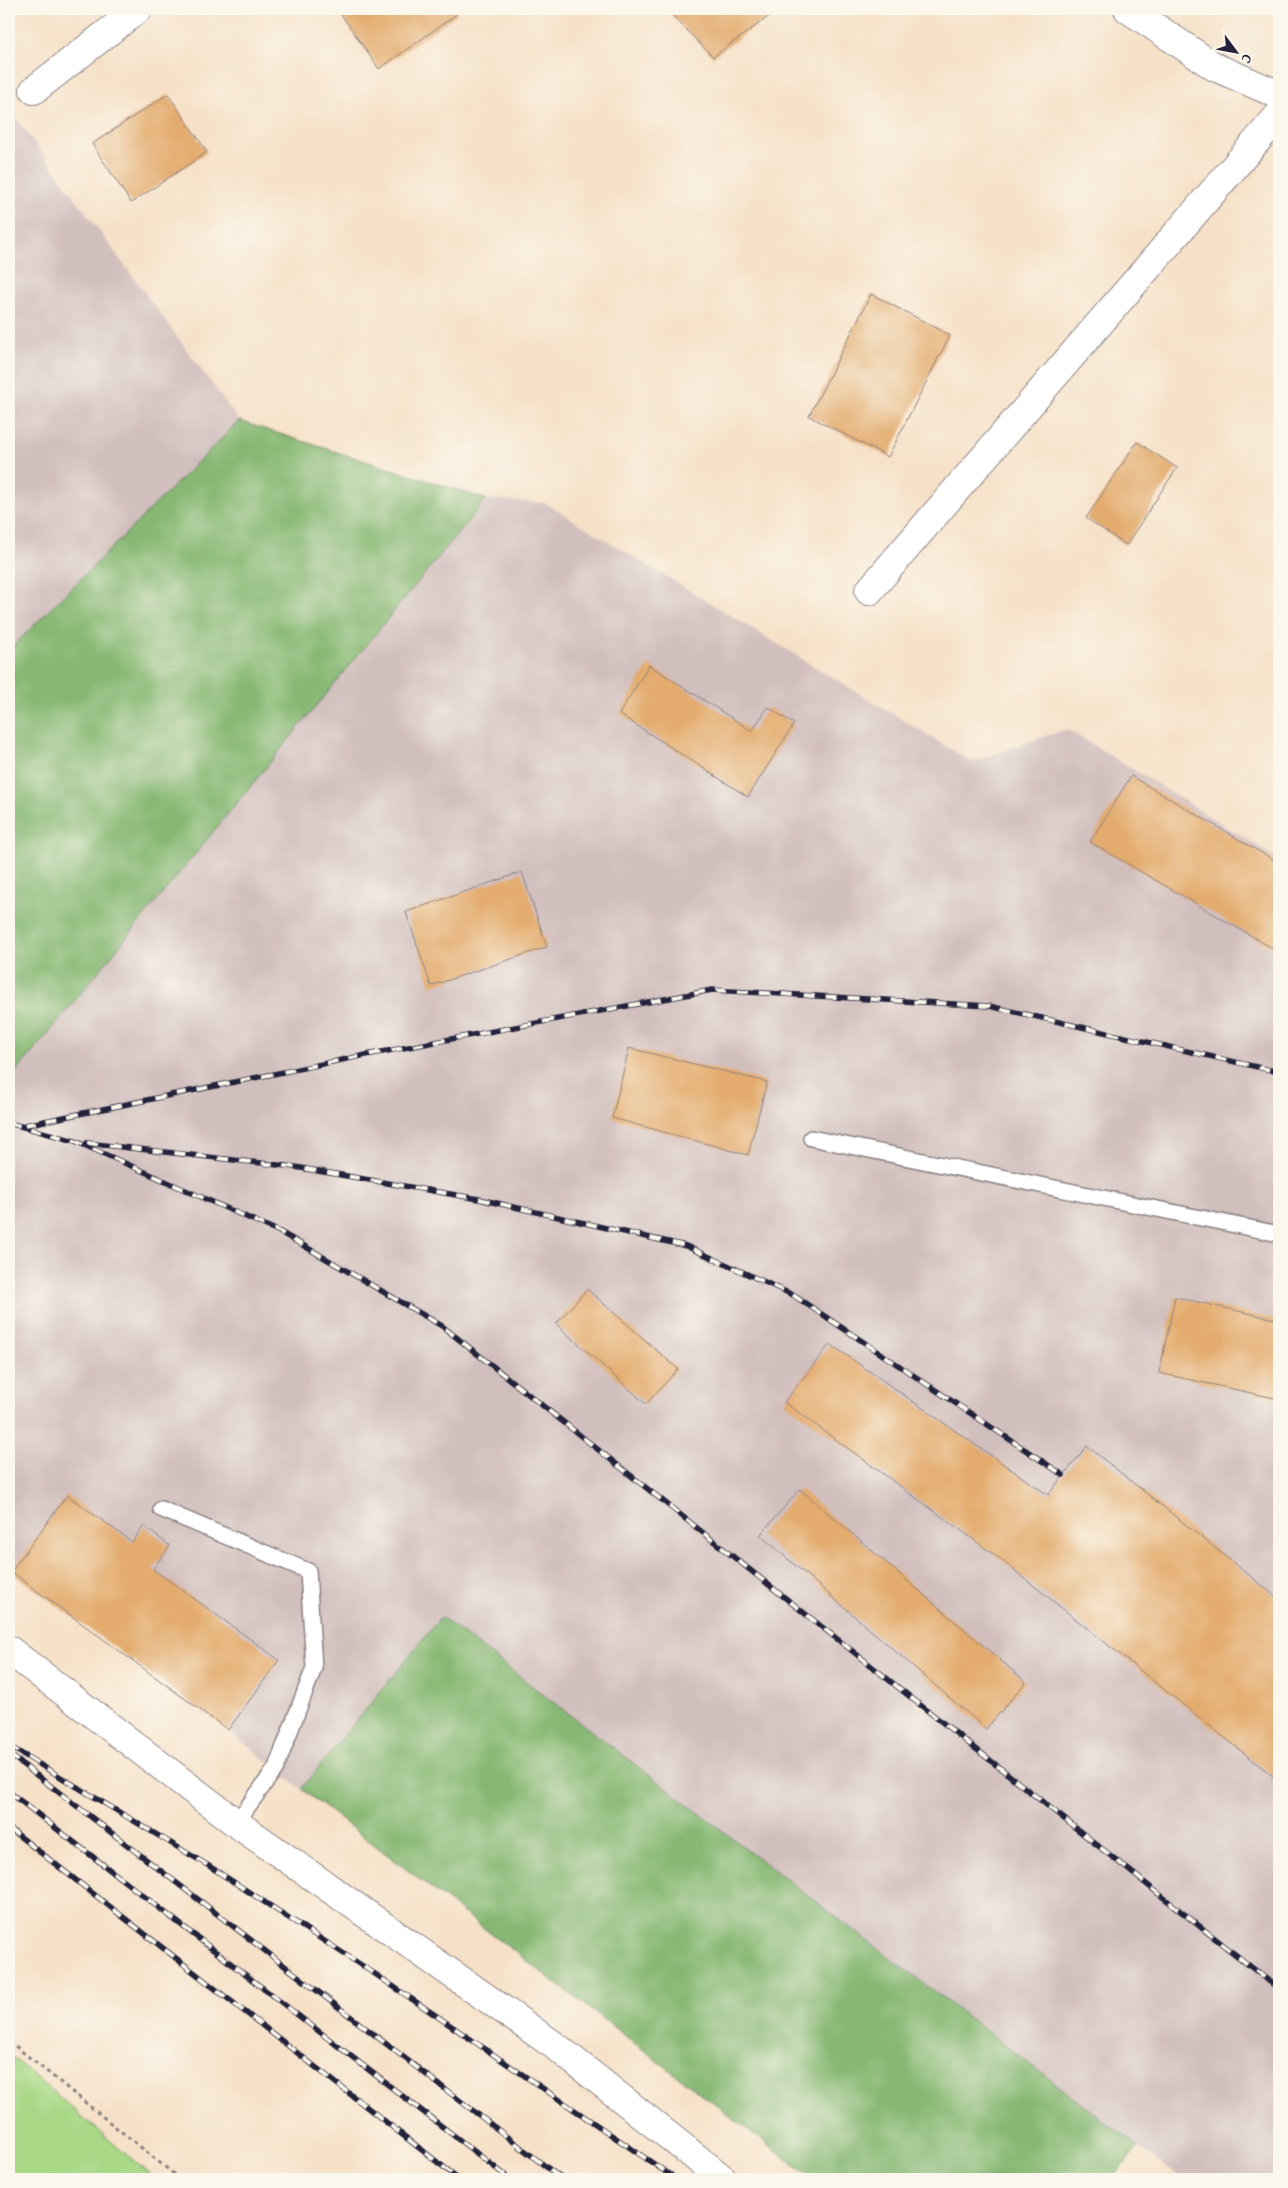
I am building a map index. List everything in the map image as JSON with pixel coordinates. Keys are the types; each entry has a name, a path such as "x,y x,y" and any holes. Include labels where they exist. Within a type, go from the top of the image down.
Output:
{"street":[{"path":"34,90 138,9"},
{"path":"1128,9 1215,68 1279,96"},
{"path":"869,591 1279,115"},
{"path":"9,1650 236,1823 558,2048 723,2179"}],"lane":[{"path":"811,1138 1279,1234"},
{"path":"161,1509 308,1571 314,1668 276,1768 236,1823"}],"path":[{"path":"9,2041 180,2179"}],"shaded area":[{"path":"9,108 239,421 9,650"},
{"path":"486,499 545,503 972,762 1067,729 1279,859 1279,2179 1181,2179 441,1617 301,1789 228,1730 9,1570 9,1081"}],"green space":[{"path":"239,421 486,499 9,1081 9,650"},
{"path":"441,1617 1139,2147 1112,2179 813,2179 301,1789"},
{"path":"9,2054 155,2179 9,2179"}],"building":[{"path":"453,9 457,14 379,69 338,10"},
{"path":"674,9 766,9 771,15 713,57 672,15"},
{"path":"168,94 207,152 131,203 92,144"},
{"path":"871,294 950,335 888,457 809,416"},
{"path":"1137,442 1177,468 1126,545 1086,518"},
{"path":"649,665 752,731 768,707 794,724 748,797 619,714"},
{"path":"1131,776 1279,863 1279,952 1090,842"},
{"path":"522,872 547,947 431,986 406,912"},
{"path":"629,1048 767,1082 748,1155 612,1118"},
{"path":"587,1289 678,1369 646,1404 556,1324"},
{"path":"1175,1297 1279,1320 1279,1399 1159,1373"},
{"path":"830,1344 1048,1495 1087,1446 1279,1599 1279,1781 999,1558 784,1402"},
{"path":"800,1489 1026,1682 986,1729 760,1535"},
{"path":"67,1495 132,1542 144,1526 170,1546 153,1569 279,1660 228,1730 11,1572"}],"railway":[{"path":"25,1125 366,1055 712,990 989,1006 1279,1072"},
{"path":"9,1123 75,1141 280,1232 442,1326 1279,1989"},
{"path":"87,1143 295,1167 479,1199 686,1246 793,1295 1063,1475"},
{"path":"9,1746 209,1866 375,1974 676,2179"},
{"path":"9,1754 562,2179"},
{"path":"9,1792 510,2179"},
{"path":"9,1828 459,2179"}]}
